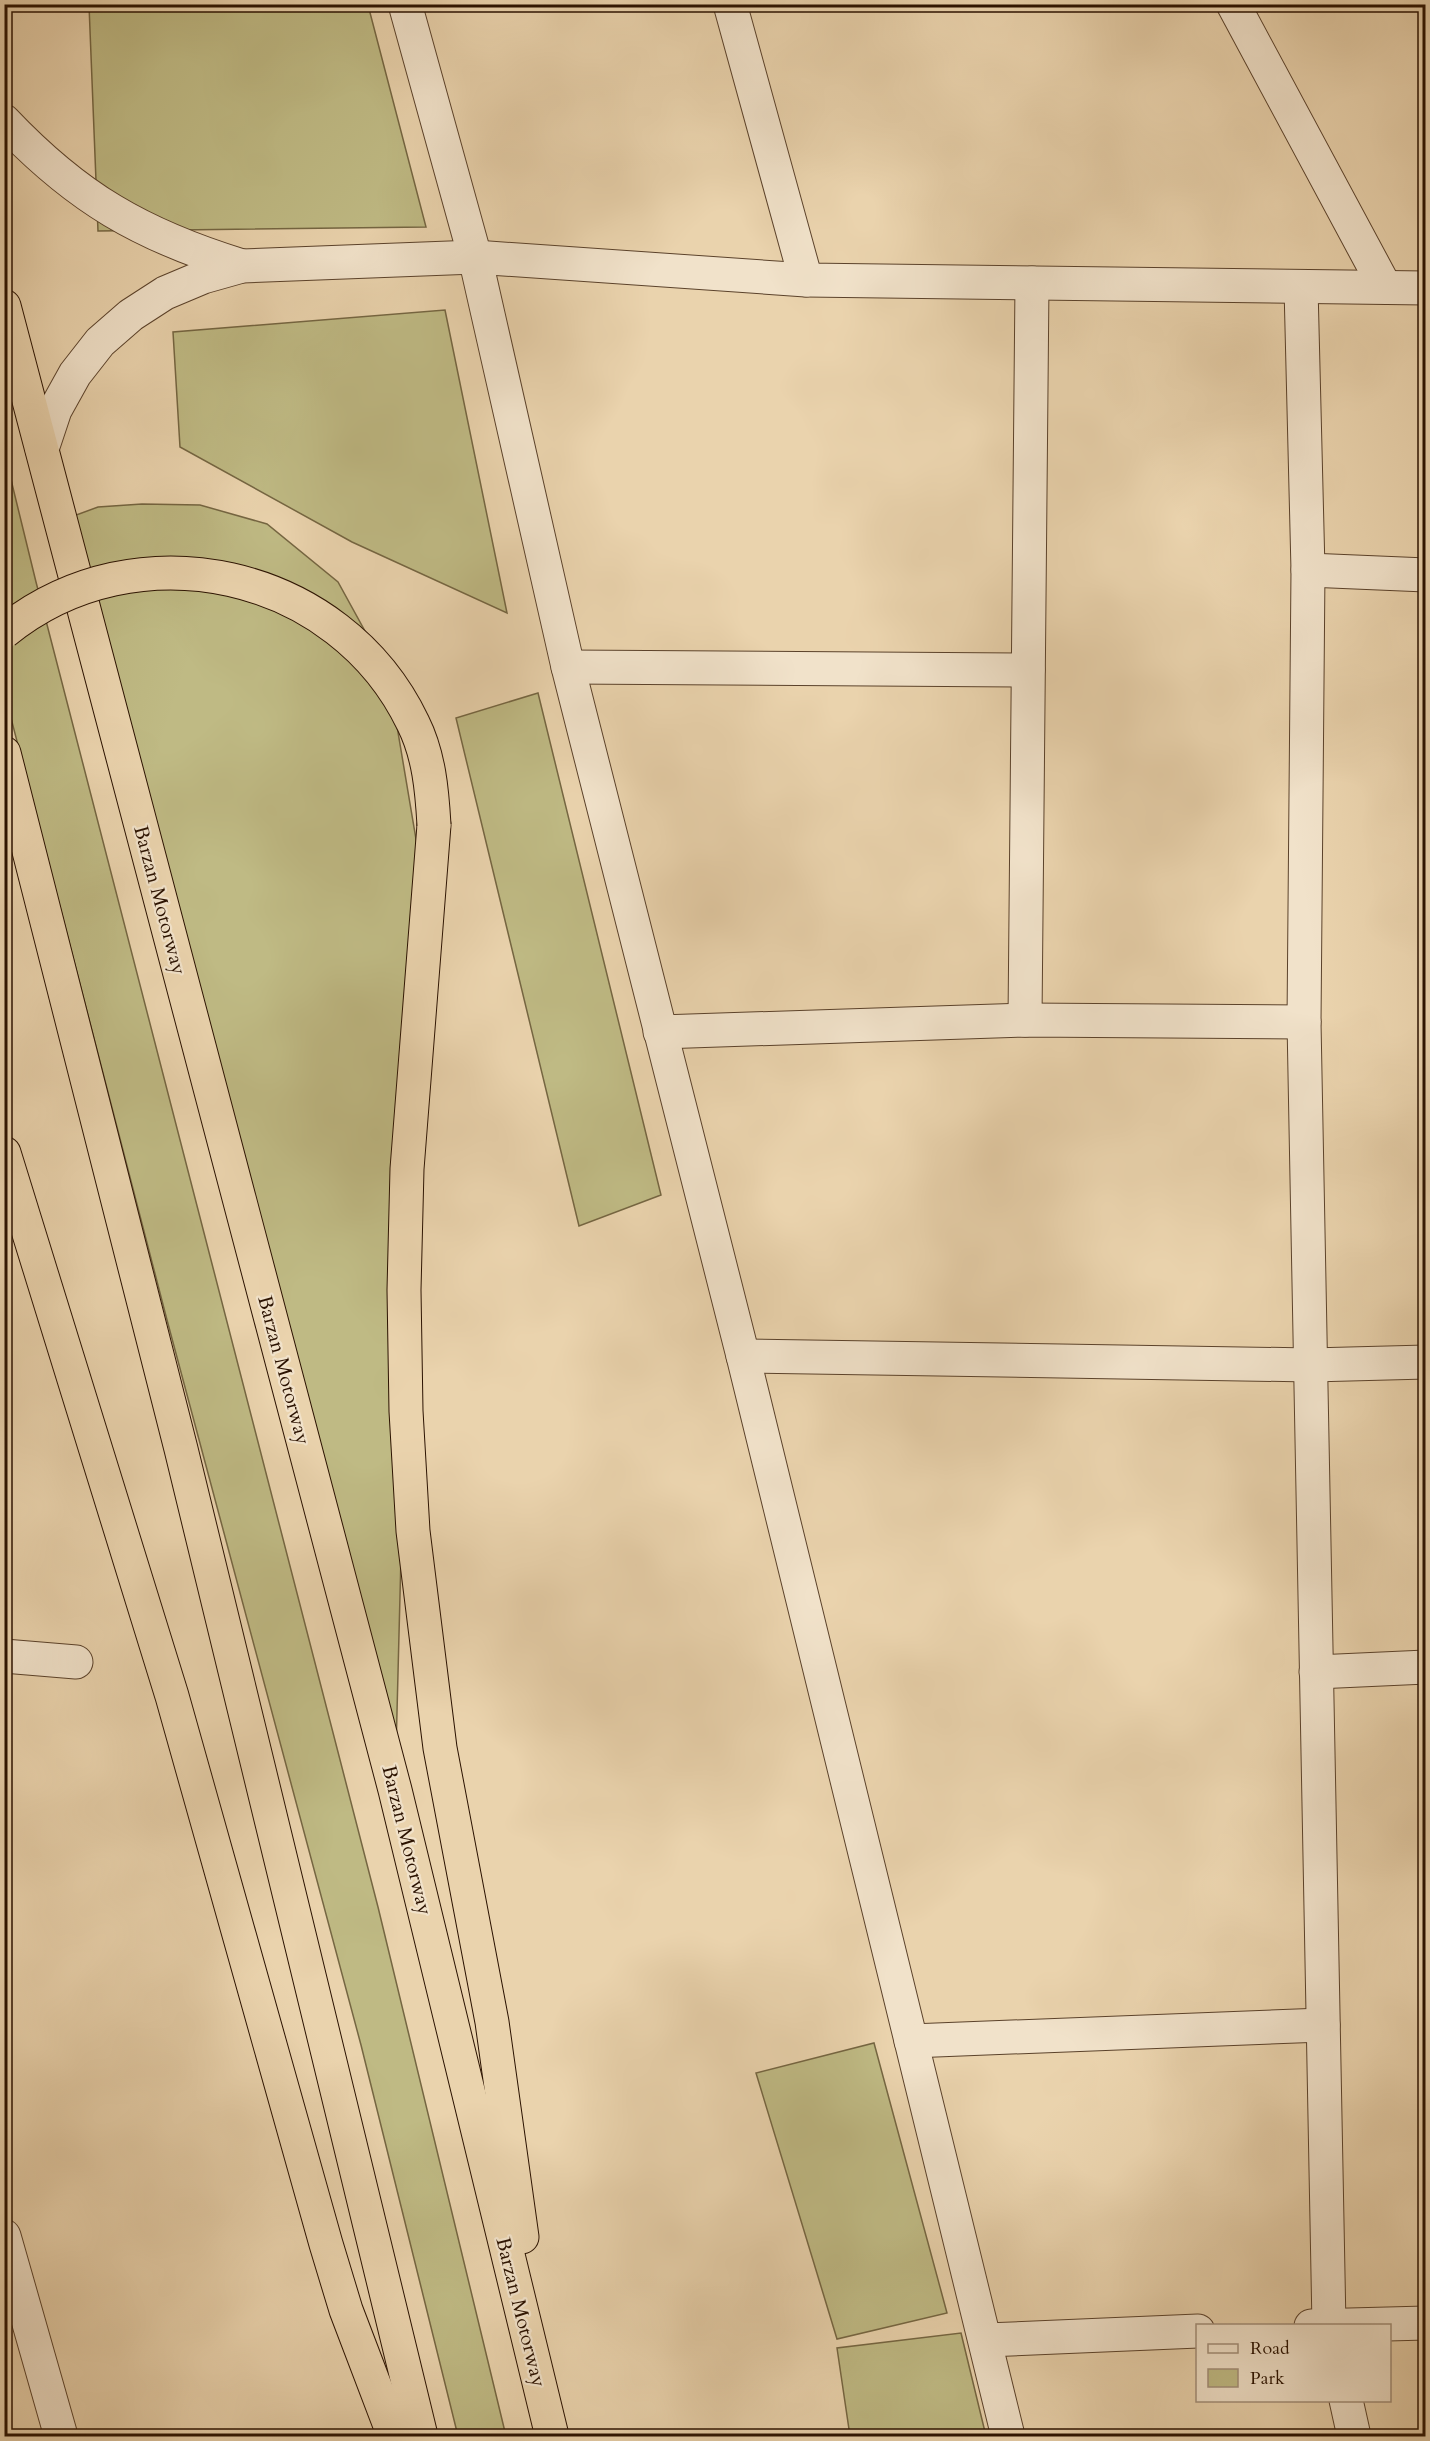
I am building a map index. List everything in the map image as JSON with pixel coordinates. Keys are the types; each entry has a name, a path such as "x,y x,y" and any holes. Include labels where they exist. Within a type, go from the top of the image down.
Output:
{"highway":[{"name":"Barzan Motorway","path":"4,306 395,1790 552,2436"},
{"path":"4,632 22,618 75,590 135,574 201,574 238,580 306,609 342,633 380,669 398,695 414,725 426,757 432,790 434,825 407,1169 405,1367 413,1531 440,1748 492,2022 507,2121 522,2240 532,2355"},
{"path":"4,753 189,1483 421,2436"},
{"path":"4,1153 172,1696 329,2255 346,2310 394,2436"}],"street":[{"path":"405,4 476,257 568,667 743,1356 1008,2436"},
{"path":"730,4 806,280"},
{"path":"1233,4 1385,287"},
{"path":"4,121 54,170 111,212 152,234 242,266"},
{"path":"42,449 55,410 75,374 100,342 131,315 165,293 203,277 242,266 476,257 806,280 1425,288"},
{"path":"1025,1020 1032,283"},
{"path":"1301,286 1308,570 1304,1022 1323,2025 1323,2324"},
{"path":"1308,570 1425,575"},
{"path":"568,667 1028,670"},
{"path":"660,1032 1025,1020 1304,1022"},
{"path":"743,1356 1311,1365 1425,1362"},
{"path":"4,1656 76,1662"},
{"path":"1316,1672 1425,1667"},
{"path":"911,2041 1323,2025"},
{"path":"5,2242 61,2436"},
{"path":"1374,2324 1425,2323"},
{"path":"986,2340 1196,2331"},
{"path":"1346,2402 1354,2436"}],"green space":[{"path":"89,5 368,5 426,227 98,231"},
{"path":"445,310 507,613 352,542 180,447 173,332"},
{"path":"4,451 378,1907 506,2436 458,2436 361,2045 167,1320 5,695"},
{"path":"142,504 200,505 267,524 338,582 388,673 419,857 395,1790 60,521 98,507"},
{"path":"538,693 661,1195 579,1226 456,718"},
{"path":"874,2043 947,2313 837,2339 756,2073"},
{"path":"961,2333 986,2436 850,2436 837,2348"}]}
